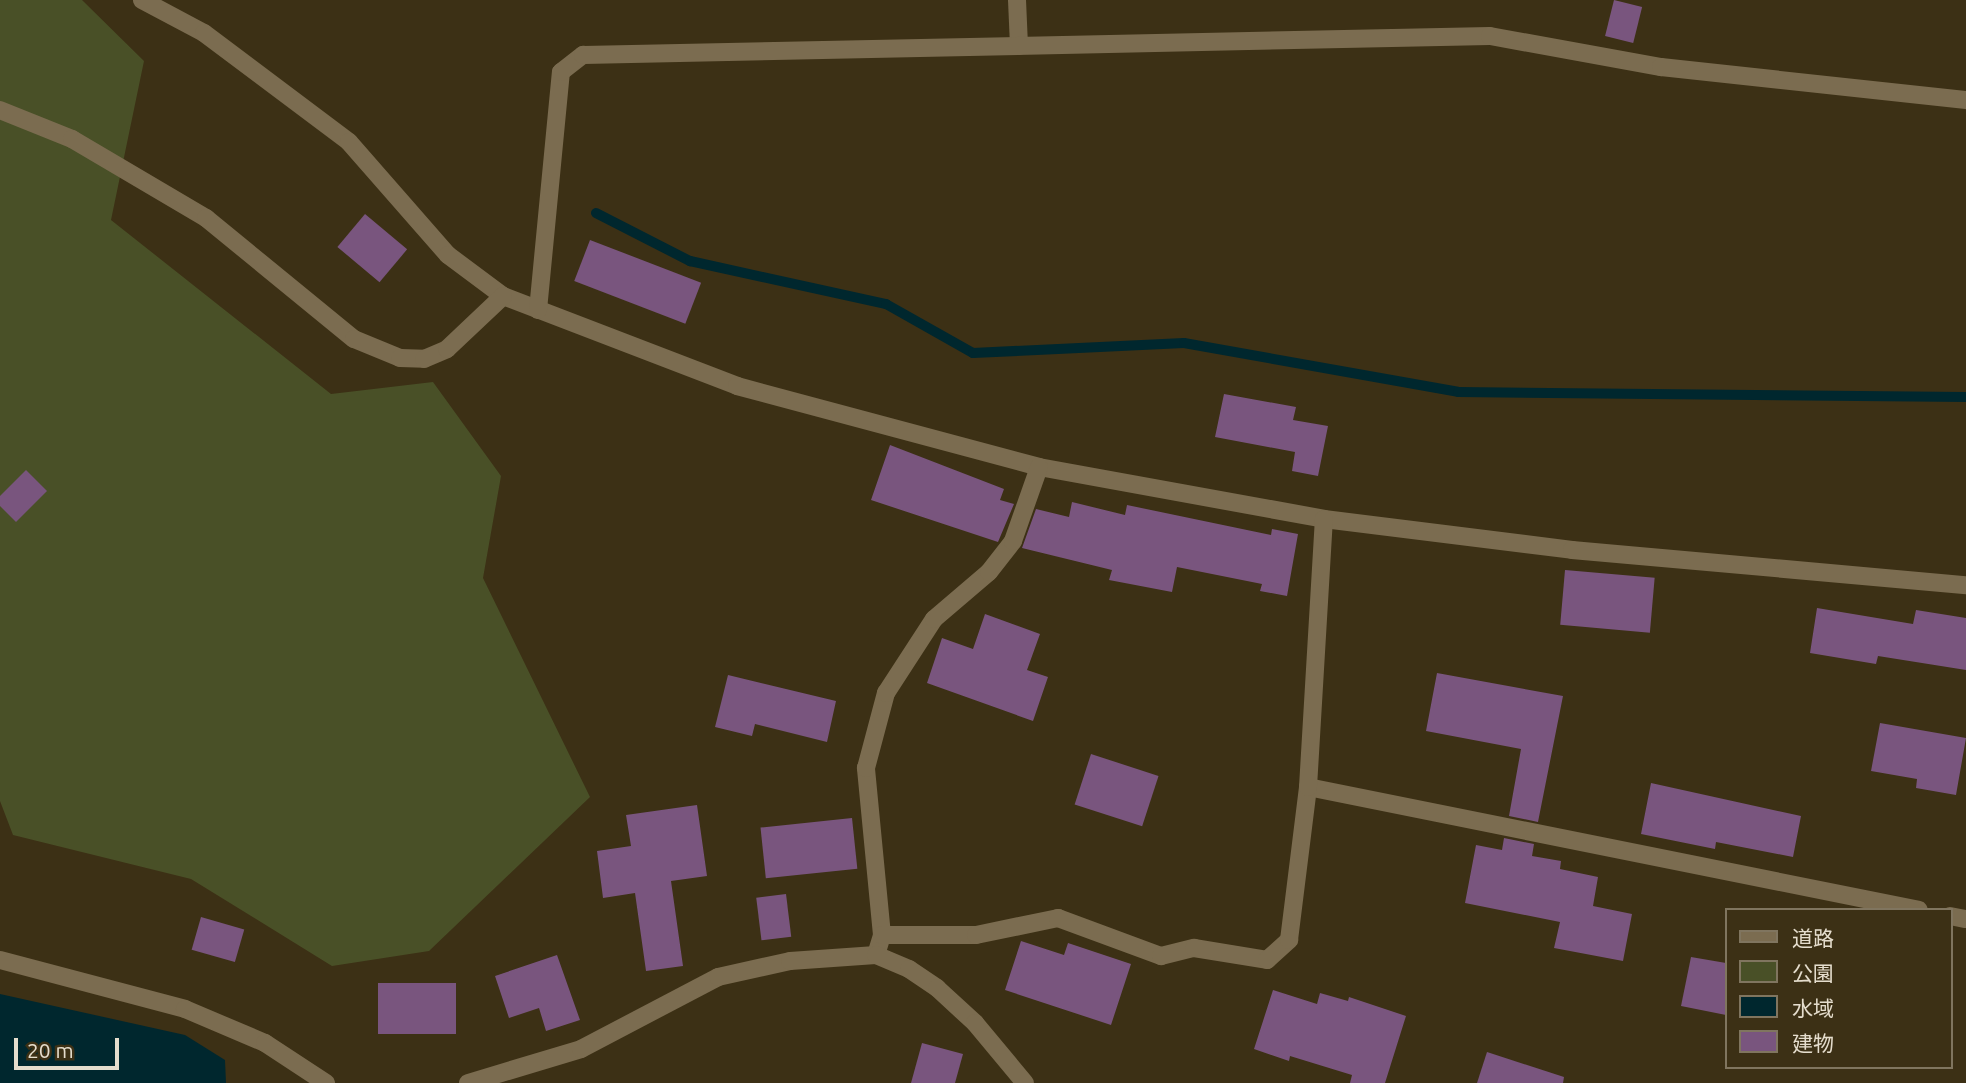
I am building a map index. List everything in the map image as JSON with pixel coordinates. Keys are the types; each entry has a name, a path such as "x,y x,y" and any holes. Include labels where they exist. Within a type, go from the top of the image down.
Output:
{"street":[{"path":"142,0 204,33 349,142 448,255 503,296 737,386 1039,467 1324,519 1572,550 1966,585"},
{"path":"1017,0 1019,46"},
{"path":"538,310 561,72 583,55 1490,36 1661,67 1966,100"},
{"path":"0,110 72,139 206,218 354,339 400,358 424,359 447,349 503,296"},
{"path":"876,955 883,935 866,768 886,692 934,618 989,572 1013,541 1039,467"},
{"path":"883,935 976,935 1058,918 1161,956 1194,948 1267,960 1289,940 1308,787 1324,519"},
{"path":"1308,787 1909,908"},
{"path":"468,1083 581,1049 718,977 790,961 876,955 909,969 937,988 975,1023 1025,1083"},
{"path":"0,960 185,1009 265,1043 326,1083"}],"green space":[{"path":"0,0 82,0 144,61 111,220 331,394 433,382 501,476 483,578 590,797 429,951 332,966 191,879 13,835 0,801"}],"water":[{"path":"0,994 185,1035 225,1060 226,1083 0,1083"}],"building":[{"path":"1614,0 1642,7 1633,43 1605,36"},
{"path":"365,214 407,249 379,282 337,247"},
{"path":"590,240 701,283 685,324 574,281"},
{"path":"1224,394 1296,407 1293,420 1328,426 1318,476 1292,471 1295,452 1215,437"},
{"path":"890,445 1004,489 1000,500 1014,504 998,542 871,500"},
{"path":"26,470 47,491 16,522 0,506 0,496"},
{"path":"1072,502 1125,515 1127,505 1271,535 1272,529 1298,534 1287,596 1260,591 1262,584 1177,567 1172,592 1109,580 1112,570 1022,548 1036,509 1069,517"},
{"path":"1565,570 1655,578 1650,633 1560,625"},
{"path":"1817,608 1913,624 1916,610 1966,618 1966,670 1878,656 1876,664 1810,653"},
{"path":"985,614 1040,634 1027,670 1048,677 1033,721 927,683 942,638 973,649"},
{"path":"1437,673 1563,696 1538,822 1509,816 1521,749 1426,731"},
{"path":"728,675 836,701 827,742 755,724 752,736 715,727"},
{"path":"1880,723 1966,738 1956,795 1916,788 1917,779 1871,771"},
{"path":"1091,754 1159,776 1142,826 1075,804"},
{"path":"1651,783 1801,816 1793,857 1716,842 1715,849 1641,834"},
{"path":"697,805 707,876 671,881 683,966 646,971 635,893 603,898 597,851 631,846 626,815"},
{"path":"852,818 857,869 766,878 761,828"},
{"path":"1504,838 1534,844 1532,856 1561,861 1560,869 1598,877 1593,906 1632,914 1623,961 1554,948 1560,922 1465,903 1476,845 1502,850"},
{"path":"786,894 791,937 761,940 756,898"},
{"path":"201,917 244,929 235,962 192,950"},
{"path":"1021,941 1064,955 1068,943 1131,964 1111,1025 1005,990"},
{"path":"557,955 580,1020 546,1031 539,1008 509,1018 495,976"},
{"path":"1691,957 1724,963 1724,1015 1681,1006"},
{"path":"378,983 456,983 456,1034 378,1034"},
{"path":"1273,990 1317,1004 1320,993 1348,1001 1349,997 1406,1016 1385,1083 1350,1083 1352,1075 1290,1056 1289,1061 1254,1049"},
{"path":"922,1043 963,1054 955,1083 911,1083"},
{"path":"1487,1052 1564,1077 1563,1083 1477,1083"}],"waterway":[{"path":"596,213 690,261 886,304 973,353 1184,343 1458,392 1966,397"}]}
